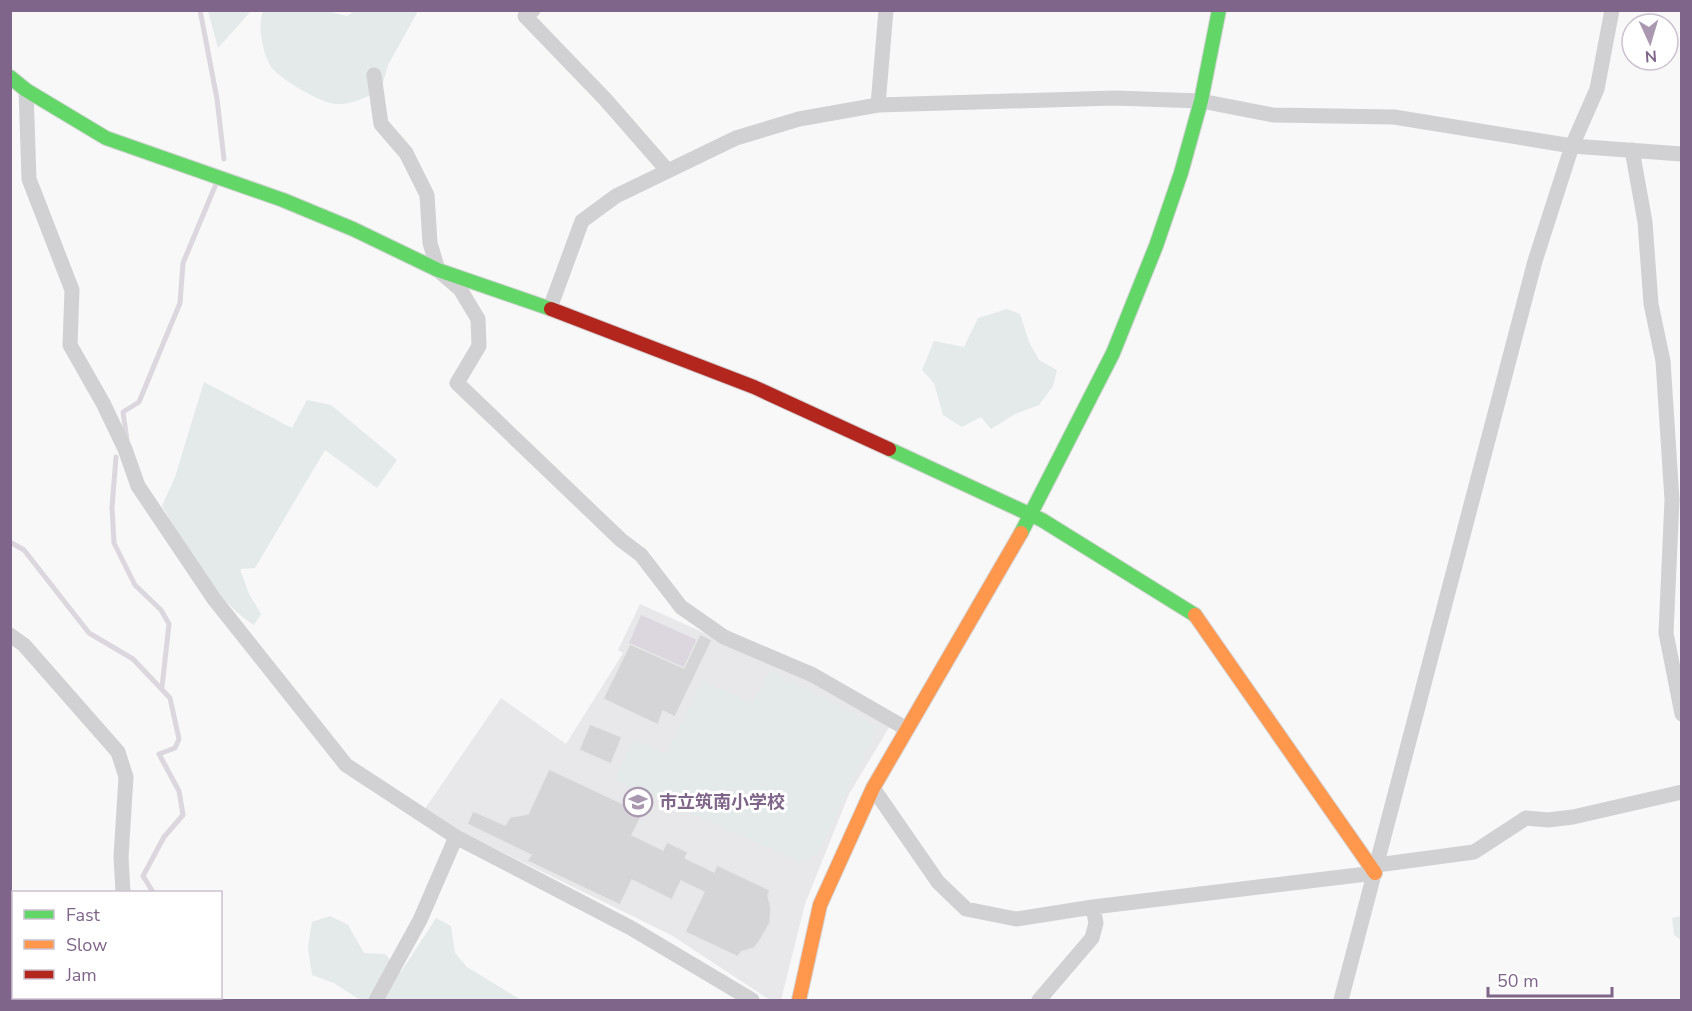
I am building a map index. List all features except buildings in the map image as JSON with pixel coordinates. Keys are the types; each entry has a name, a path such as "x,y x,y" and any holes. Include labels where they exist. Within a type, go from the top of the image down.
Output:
{"street":[{"path":"533,10 525,16 605,99 667,170"},
{"path":"878,105 886,10"},
{"path":"799,1000 820,905 873,788 1032,515 1113,353 1156,246 1181,174 1201,101 1219,10"},
{"path":"1341,1000 1535,261 1572,146 1597,89 1612,10"},
{"path":"374,75 381,124 406,153 428,195 430,243 438,270 460,289 478,319 479,346 457,382 621,540 641,555 681,607 724,637 813,675 907,729"},
{"path":"10,77 26,90 106,138 283,200 353,229 438,270 550,308 754,387 1032,515 1193,612 1376,869"},
{"path":"26,90 29,178 72,290 70,345 103,403 125,449 138,486 214,599 346,765 456,837 631,928 752,1000"},
{"path":"550,308 582,221 616,195 736,138 799,119 878,105 1114,98 1201,101 1273,115 1394,117 1572,146 1682,153"},
{"path":"1632,150 1645,222 1651,304 1663,361 1672,500 1666,633 1682,714"},
{"path":"10,635 24,645 118,752 126,777 121,857 123,891"},
{"path":"873,788 938,882 966,909 1016,919 1376,869 1474,852 1526,818 1548,820 1573,817 1682,792"},
{"path":"376,1000 420,920 456,837"},
{"path":"1039,1000 1092,938 1096,923 1093,907"}],"shaded area":[{"path":"208,10 251,11 218,48"},
{"path":"264,10 327,11 347,16 354,11 418,11 388,65 381,90 354,102 337,104 322,100 303,90 284,79 272,68 262,39 261,23"},
{"path":"1007,309 1020,314 1029,342 1039,360 1057,370 1053,386 1039,405 1015,414 991,429 981,417 962,427 943,415 934,383 922,370 934,341 964,347 978,318"},
{"path":"204,382 292,428 307,400 331,405 397,460 377,488 325,450 255,568 240,569 249,594 261,614 254,625 226,602 214,587 162,506 175,477"},
{"name":"市立筑南小学校","path":"640,604 831,690 890,726 849,794 805,904 781,1000 770,1000 671,935 467,835 424,810 501,698 566,744 623,653 618,650"},
{"path":"641,615 697,640 684,668 629,643"},
{"path":"770,671 878,726 817,855 799,861 615,780 633,739 666,754 702,681 753,703"},
{"path":"330,916 348,925 364,953 385,954 401,972 436,918 451,926 455,953 467,967 521,1000 360,1000 334,983 312,975 308,947 312,922"},
{"path":"1682,916 1681,940 1674,935 1672,918"}],"waterway":[{"path":"200,10 217,99 224,159"},
{"path":"127,440 123,412 139,402 180,303 183,263 216,184"},
{"path":"116,457 112,507 114,543 135,585 161,610 169,624 162,687"},
{"path":"10,542 24,550 89,633 133,659 170,698 179,739 175,748 159,754 179,791 183,815 164,837 143,876 152,891"}],"traffic: fast":[{"path":"1021,533 1113,353 1156,246 1181,173 1201,101 1219,10"},
{"path":"10,77 26,90 106,138 283,200 353,229 438,270 551,309"},
{"path":"889,449 1042,520 1195,615"}],"traffic: slow":[{"path":"799,1000 820,905 873,788 1021,533"},
{"path":"1195,615 1375,873"}],"traffic: jam":[{"path":"551,309 754,387 889,449"}],"place":[{"name":"市立筑南小学校","path":"638,802"}]}
